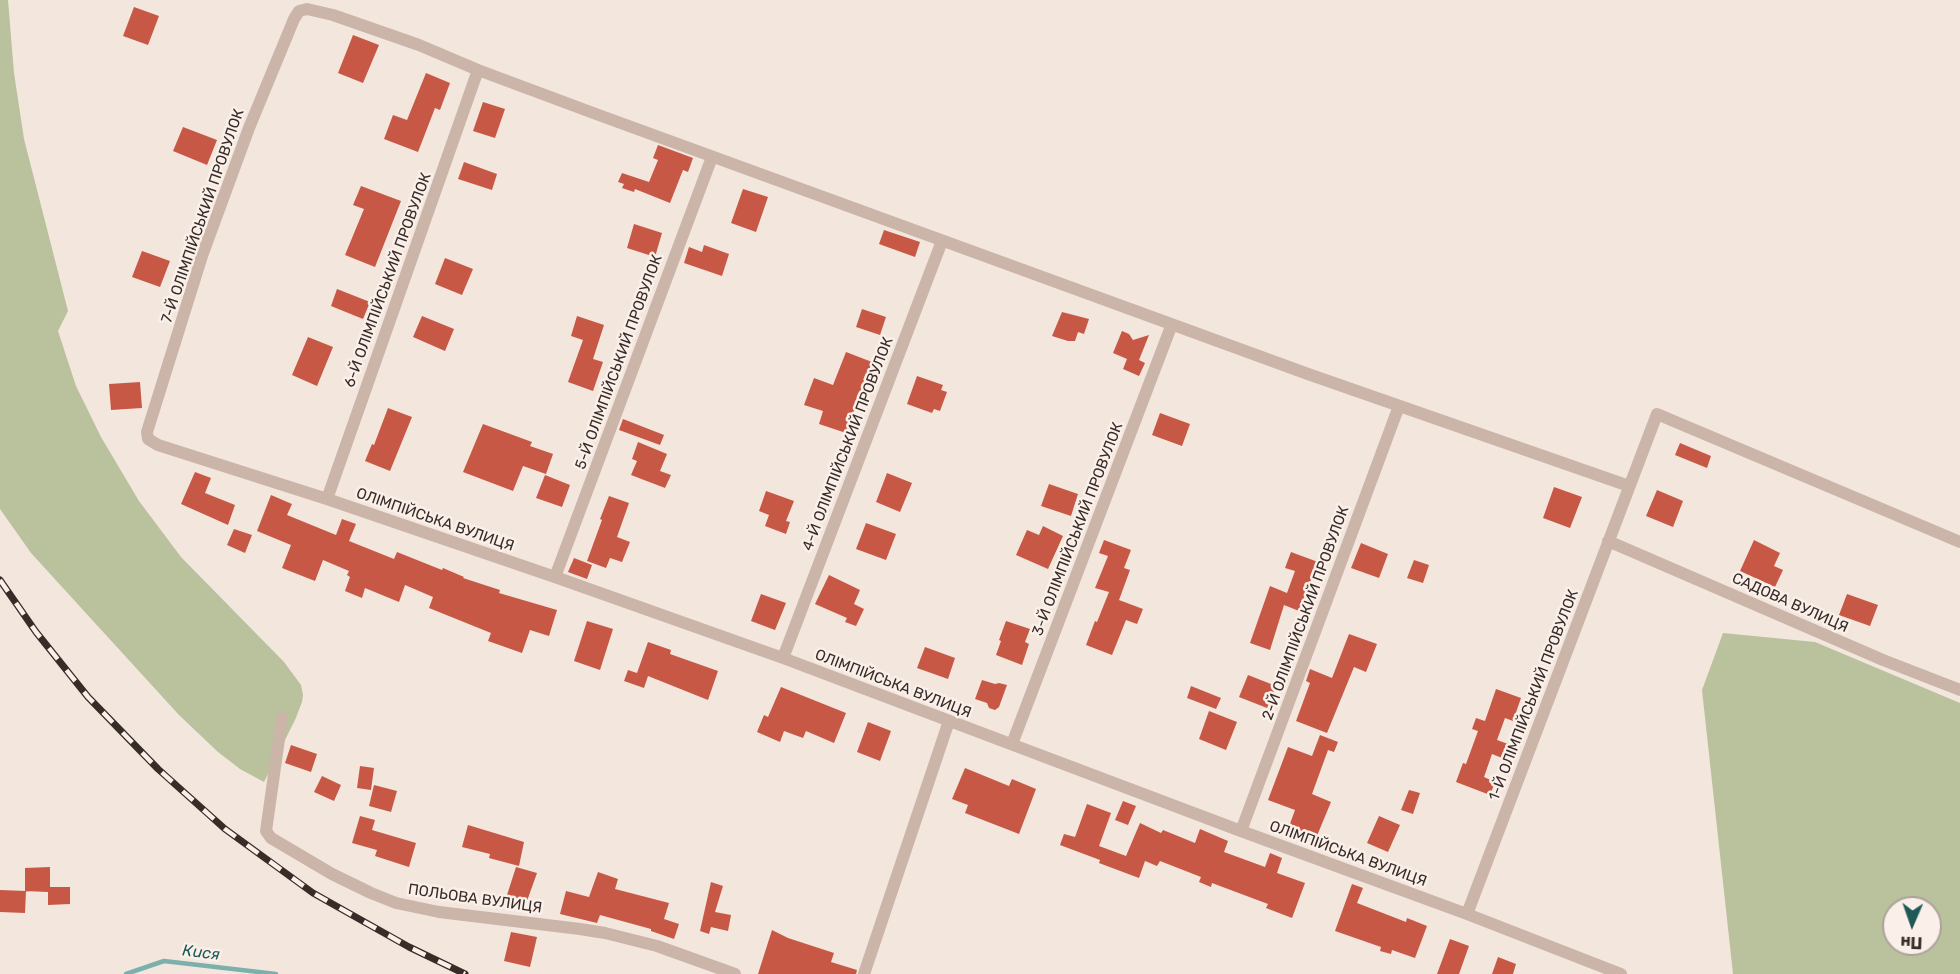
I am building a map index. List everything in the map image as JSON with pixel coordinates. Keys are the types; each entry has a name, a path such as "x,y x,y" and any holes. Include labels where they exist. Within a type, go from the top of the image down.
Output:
{"street":[{"name":"7-Й ОЛІМПІЙСЬКИЙ ПРОВУЛОК","path":"148,439 147,430 206,245 249,128 296,14 303,9 319,11 364,25 478,70"},
{"path":"478,70 942,241 1399,406 1629,486"},
{"name":"6-Й ОЛІМПІЙСЬКИЙ ПРОВУЛОК","path":"327,499 478,70"},
{"name":"5-Й ОЛІМПІЙСЬКИЙ ПРОВУЛОК","path":"555,577 712,157"},
{"name":"4-Й ОЛІМПІЙСЬКИЙ ПРОВУЛОК","path":"783,658 942,241"},
{"name":"3-Й ОЛІМПІЙСЬКИЙ ПРОВУЛОК","path":"1012,744 1172,324"},
{"name":"2-Й ОЛІМПІЙСЬКИЙ ПРОВУЛОК","path":"1241,831 1399,406"},
{"name":"1-Й ОЛІМПІЙСЬКИЙ ПРОВУЛОК","path":"1467,914 1657,414 1960,542"},
{"name":"ОЛІМПІЙСЬКА ВУЛИЦЯ","path":"148,439 162,446 327,499 555,577 783,658 1467,914 1621,974"},
{"name":"САДОВА ВУЛИЦЯ","path":"1608,541 1883,660 1960,690"},
{"name":"ПОЛЬОВА ВУЛИЦЯ","path":"282,718 266,831 271,838 332,874 371,893 402,904 439,912 580,928 605,933 657,946 735,974"},
{"path":"864,974 949,721"}],"green space":[{"path":"0,0 8,0 14,73 24,139 68,311 58,331 76,386 101,437 139,501 181,557 284,662 301,685 302,702 264,782 240,769 218,752 179,715 31,553 0,509"},
{"path":"1723,633 1815,642 1960,703 1960,974 1733,974 1702,690"}],"building":[{"path":"134,7 159,16 148,45 123,36"},
{"path":"353,35 379,45 363,83 338,73"},
{"path":"426,73 450,83 440,110 435,108 418,152 384,139 393,115 407,120"},
{"path":"483,102 505,109 495,138 473,131"},
{"path":"183,127 217,140 207,165 173,151"},
{"path":"658,145 693,158 688,172 683,170 670,203 635,189 634,192 622,188 624,184 618,182 622,173 649,182 658,160 653,158"},
{"path":"464,162 497,174 492,190 458,179"},
{"path":"361,186 401,201 375,267 345,255 364,209 353,205"},
{"path":"743,189 768,197 756,232 731,223"},
{"path":"634,224 662,233 655,257 627,248"},
{"path":"884,230 920,242 915,257 879,244"},
{"path":"704,245 729,254 722,276 684,263 689,247 702,252"},
{"path":"142,251 170,261 160,287 132,277"},
{"path":"445,258 473,269 462,295 435,284"},
{"path":"337,289 370,302 363,319 331,306"},
{"path":"862,309 886,317 880,335 856,327"},
{"path":"1062,312 1089,319 1084,334 1078,332 1075,341 1052,336"},
{"path":"422,316 454,329 445,351 413,337"},
{"path":"577,316 604,325 593,359 603,362 593,391 568,382 583,340 571,336"},
{"path":"1122,331 1129,334 1133,340 1149,335 1139,360 1145,363 1139,376 1123,369 1127,359 1113,353"},
{"path":"308,337 333,347 317,386 292,375"},
{"path":"846,352 872,362 846,433 819,424 823,411 804,405 814,378 833,385"},
{"path":"917,376 943,385 941,390 947,392 940,411 934,409 932,413 907,404"},
{"path":"140,382 142,408 111,410 109,384"},
{"path":"388,408 412,417 390,471 365,461 372,444 374,445"},
{"path":"1160,413 1190,424 1182,446 1152,435"},
{"path":"623,419 664,435 660,445 619,430"},
{"path":"483,424 532,442 530,446 553,454 546,474 523,466 513,491 463,472"},
{"path":"638,442 667,454 660,471 671,475 665,488 631,475 637,461 632,459"},
{"path":"1680,443 1711,456 1707,468 1675,455"},
{"path":"195,472 211,478 205,493 235,505 228,525 181,504"},
{"path":"887,473 912,483 900,512 876,502"},
{"path":"545,475 570,485 562,507 536,498"},
{"path":"1049,484 1078,494 1071,516 1041,506"},
{"path":"1554,487 1582,497 1570,528 1543,518"},
{"path":"1657,490 1683,501 1673,527 1646,516"},
{"path":"766,491 794,501 786,521 790,522 786,534 765,526 769,515 759,511"},
{"path":"271,495 292,504 287,515 336,535 342,519 356,524 349,541 394,559 397,552 500,590 499,593 557,610 549,636 530,630 522,653 488,641 491,633 429,608 433,597 405,585 399,602 365,588 362,598 345,591 350,577 347,575 349,571 323,560 315,581 282,568 291,545 257,531"},
{"path":"609,496 629,503 617,537 630,542 622,562 610,558 606,568 587,561"},
{"path":"866,523 896,534 886,560 856,549"},
{"path":"1043,526 1063,536 1048,569 1016,555 1027,530 1039,535"},
{"path":"234,529 252,535 245,553 227,545"},
{"path":"1104,540 1131,550 1124,568 1130,570 1119,600 1143,609 1137,624 1126,620 1112,655 1086,645 1109,592 1095,588 1108,556 1099,553"},
{"path":"1754,540 1780,553 1774,566 1783,570 1775,587 1740,571"},
{"path":"1361,543 1388,554 1379,578 1351,568"},
{"path":"1291,552 1318,562 1299,611 1284,605 1270,650 1250,643 1270,586 1287,593 1295,571 1285,568"},
{"path":"574,558 592,565 587,579 568,572"},
{"path":"1414,560 1429,565 1423,583 1407,578"},
{"path":"829,575 860,590 854,604 864,609 856,626 845,622 847,618 815,604"},
{"path":"761,594 786,603 775,630 751,621"},
{"path":"1847,594 1878,605 1870,626 1839,615"},
{"path":"587,621 613,629 600,670 574,661"},
{"path":"1006,621 1030,629 1025,642 1029,644 1022,665 996,655"},
{"path":"1349,634 1377,644 1366,672 1354,667 1327,733 1296,721 1310,683 1306,681 1310,669 1332,678"},
{"path":"648,642 671,650 670,654 718,671 708,700 648,676 644,688 624,681 628,670 637,673"},
{"path":"925,647 955,658 948,679 917,668"},
{"path":"1248,675 1276,686 1267,708 1239,697"},
{"path":"982,680 1007,685 999,707 995,710 989,708 987,703 975,699"},
{"path":"1191,686 1221,698 1216,709 1187,698"},
{"path":"781,687 846,713 834,743 806,731 803,738 784,731 780,742 757,732 764,715 768,717"},
{"path":"1496,689 1521,698 1513,721 1505,718 1497,740 1508,744 1502,758 1492,754 1484,777 1495,782 1490,795 1456,782 1463,763 1466,764 1478,731 1472,729 1476,718 1485,721"},
{"path":"1209,711 1237,722 1226,750 1199,739"},
{"path":"868,722 891,731 880,761 857,752"},
{"path":"1320,735 1338,742 1334,752 1328,750 1312,794 1331,802 1314,843 1287,832 1295,810 1268,800 1288,747 1312,756"},
{"path":"291,745 317,754 311,772 285,763"},
{"path":"360,766 374,768 371,790 357,788"},
{"path":"965,768 1009,786 1012,779 1036,789 1019,834 965,813 968,805 952,799"},
{"path":"322,776 341,785 334,801 314,792"},
{"path":"374,785 397,791 391,812 369,806"},
{"path":"1409,790 1420,793 1413,814 1401,810"},
{"path":"1123,801 1136,806 1128,825 1115,820"},
{"path":"1087,804 1111,813 1099,846 1126,856 1140,823 1161,833 1163,830 1195,843 1200,829 1228,841 1224,852 1265,867 1270,853 1282,858 1277,873 1305,883 1292,918 1266,908 1268,904 1212,883 1211,887 1199,882 1201,877 1160,861 1157,866 1145,861 1139,878 1060,845 1064,834 1075,837"},
{"path":"360,816 375,820 372,830 416,843 409,867 375,856 377,850 352,843"},
{"path":"1379,816 1400,825 1388,852 1367,843"},
{"path":"468,825 524,842 519,866 489,858 490,854 462,847"},
{"path":"50,867 50,887 70,887 70,904 48,905 48,892 25,891 25,868"},
{"path":"516,867 537,873 527,901 507,895"},
{"path":"598,872 618,879 615,889 669,903 664,919 679,924 674,939 651,931 651,929 600,915 597,923 560,914 566,891 589,897"},
{"path":"711,882 723,886 715,912 731,915 728,931 711,927 709,934 700,931"},
{"path":"1352,884 1363,888 1357,903 1406,922 1407,918 1427,926 1415,958 1392,950 1391,954 1380,951 1381,947 1335,931"},
{"path":"0,890 26,891 25,913 0,912"},
{"path":"772,930 788,938 834,953 831,962 857,970 856,974 758,974"},
{"path":"511,932 537,937 530,967 504,961"},
{"path":"1450,939 1469,946 1459,974 1437,974"},
{"path":"1498,957 1516,964 1513,974 1492,974"}],"waterway":[{"name":"Кися","path":"126,974 164,961 276,974"}],"railway":[{"path":"0,580 36,632 88,697 158,769 225,829 313,893 409,947 465,974"}]}
